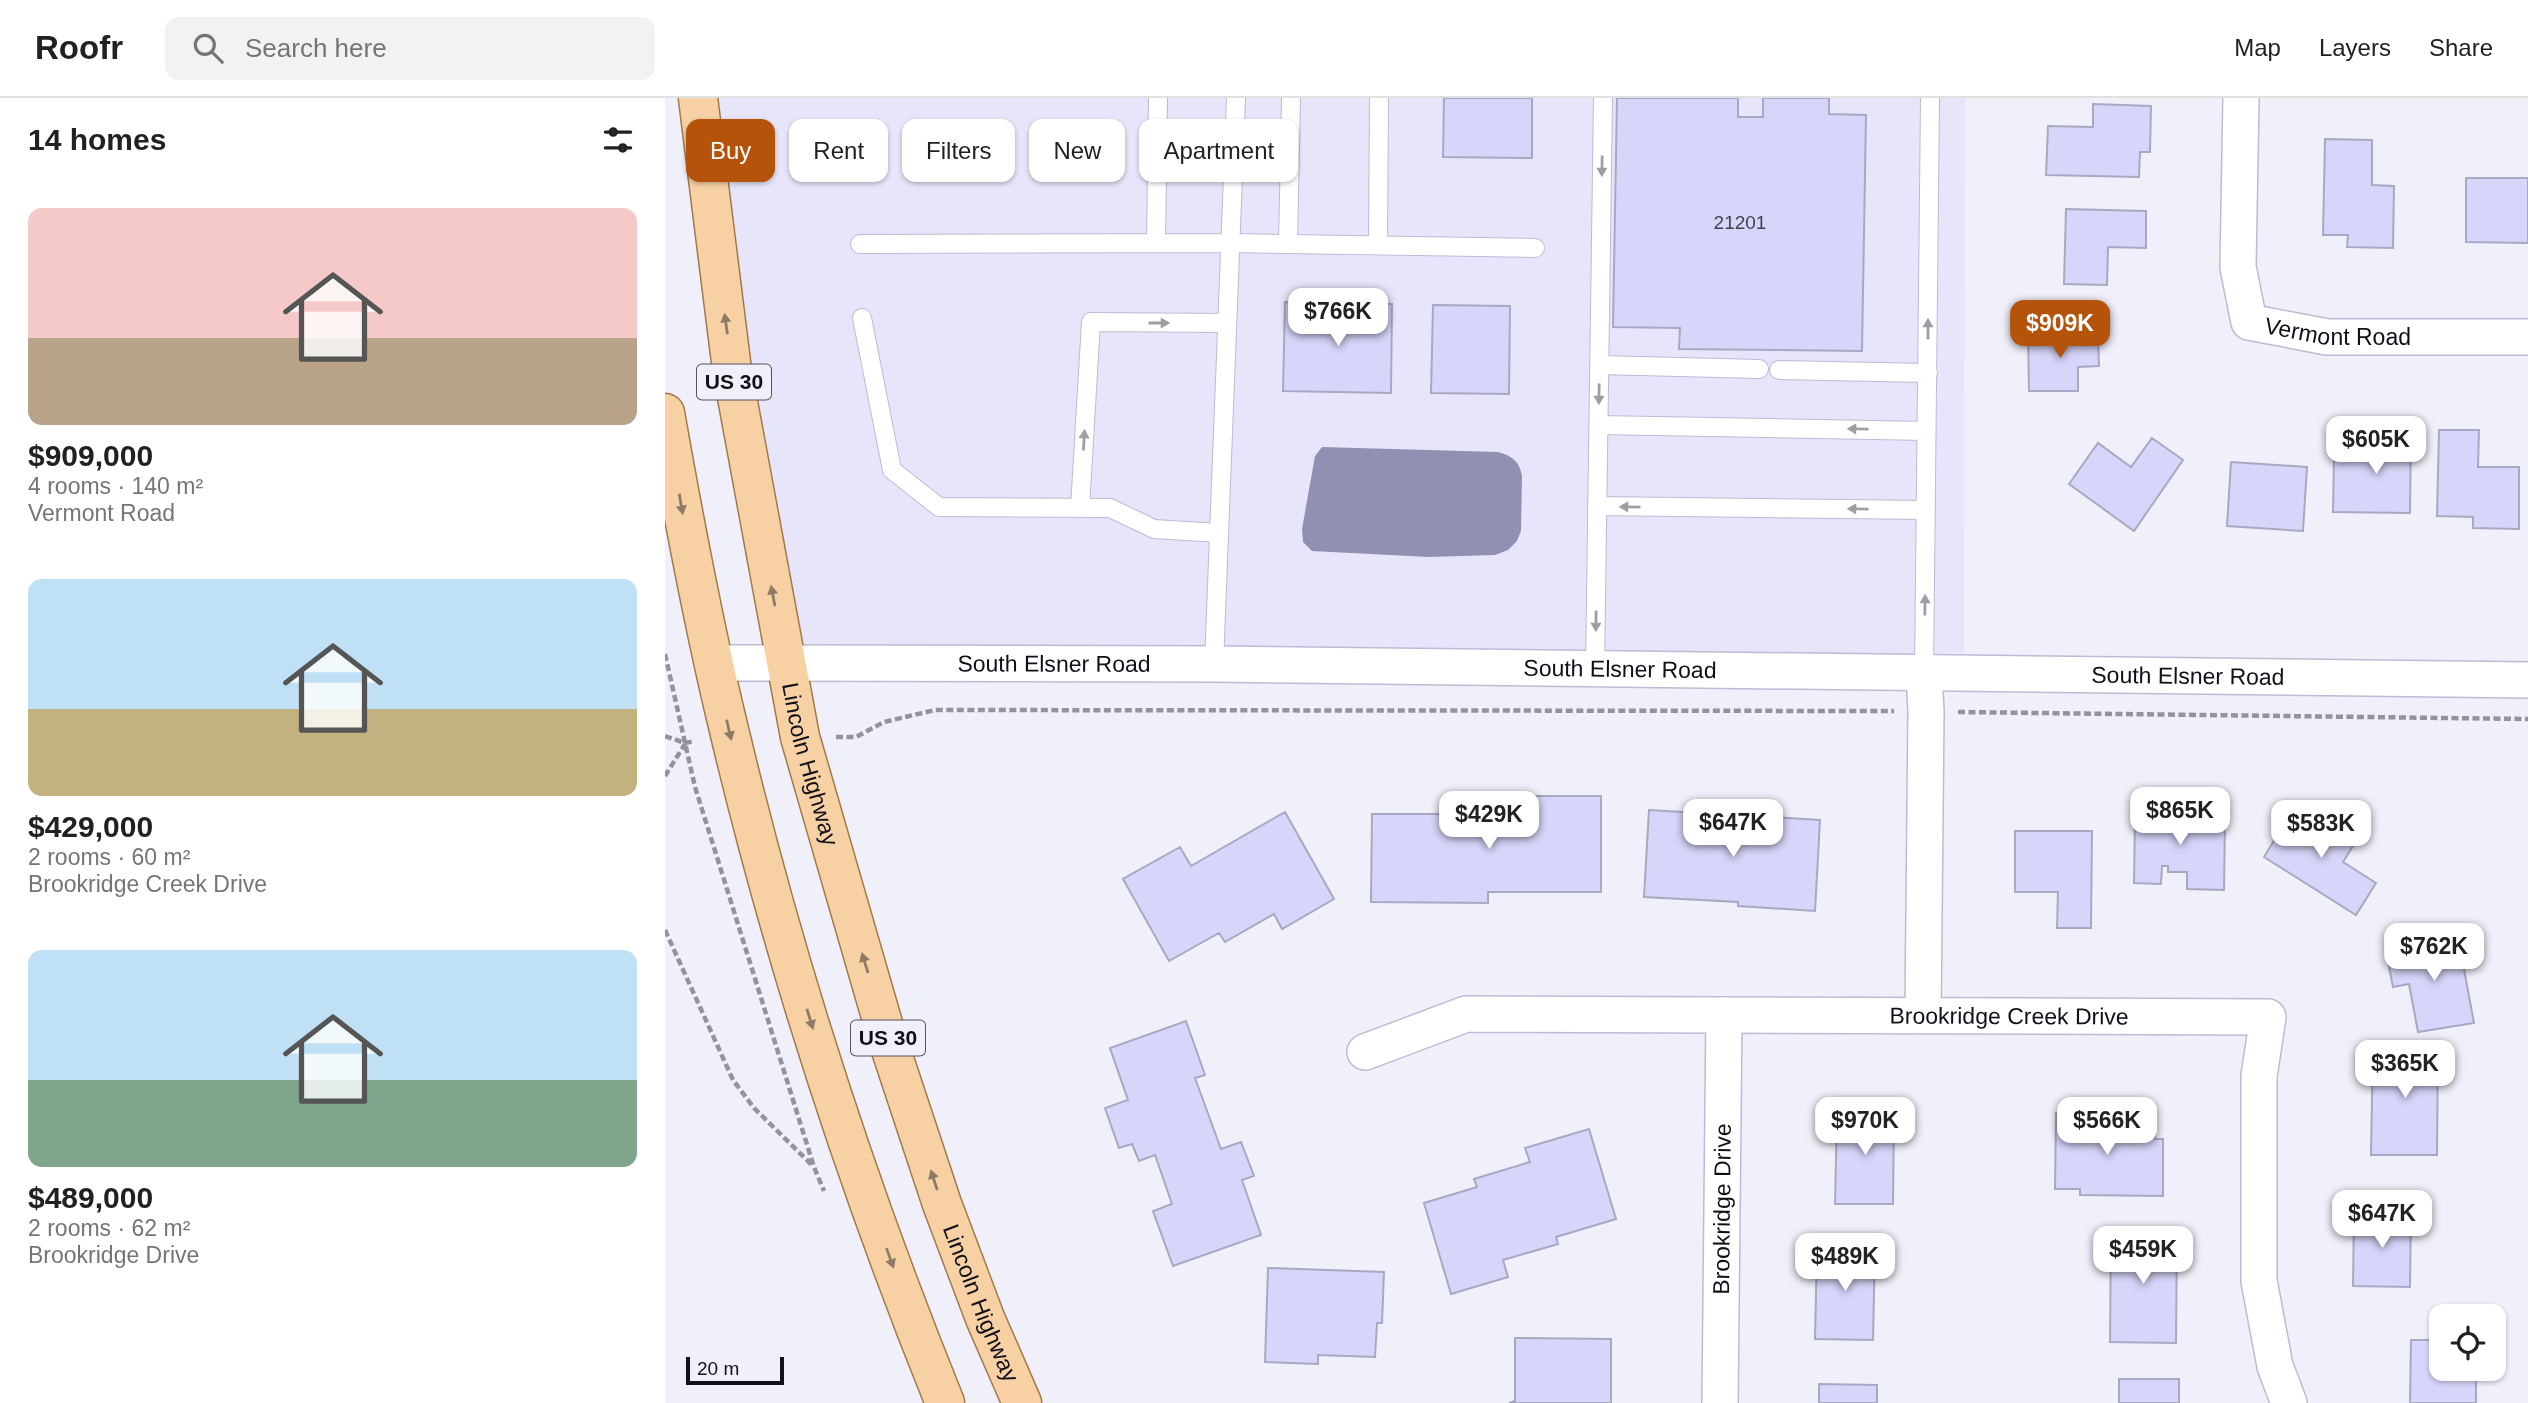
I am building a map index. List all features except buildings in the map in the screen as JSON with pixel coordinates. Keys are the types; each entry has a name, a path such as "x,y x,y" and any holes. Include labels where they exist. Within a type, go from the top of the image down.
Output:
{"main road":[{"name":"Lincoln Highway","path":"698,98 732,370 800,737 888,1041 942,1204 985,1318 1022,1403"},
{"name":"US 30","path":"665,413 729,734 763,863 860,1174 945,1403"}],"street":[{"name":"Vermont Road","path":"2241,98 2238,267 2249,323 2327,337 2528,337"},
{"name":"South Elsner Road","path":"714,663 1214,664 2528,680"},
{"path":"1923,1015 1926,711 1924,674"},
{"name":"Brookridge Creek Drive","path":"1365,1052 1466,1014 2268,1017 2259,1076 2259,1281 2275,1366 2289,1403"},
{"name":"Brookridge Drive","path":"1720,1403 1724,1015"}],"lane":[{"path":"1156,243 1158,98"},
{"path":"1214,664 1235,98"},
{"path":"1288,244 1291,98"},
{"path":"1378,245 1380,98"},
{"path":"1595,670 1603,98"},
{"path":"1924,674 1930,98"},
{"path":"860,244 1230,243 1535,248"},
{"path":"862,318 892,470 940,507 1110,508 1154,529 1219,533"},
{"path":"1080,508 1091,322 1227,323"},
{"path":"1600,365 1759,369"},
{"path":"1779,370 1928,373"},
{"path":"1599,425 1926,430"},
{"path":"1597,506 1926,510"}],"path":[{"path":"665,654 685,743 665,776"},
{"path":"856,737 884,722 935,710 1926,711 2528,719"},
{"path":"665,736 685,743"},
{"path":"665,930 733,1080 754,1108 814,1167"}],"shaded area":[{"path":"712,98 1965,98 1964,653 1579,659 796,651 733,283 722,182 775,182 775,119 714,119"}],"water":[{"path":"1322,447 1498,452 1507,455 1517,463 1522,476 1521,531 1517,541 1508,550 1495,555 1429,557 1312,551 1303,542 1302,529 1315,456"}]}
